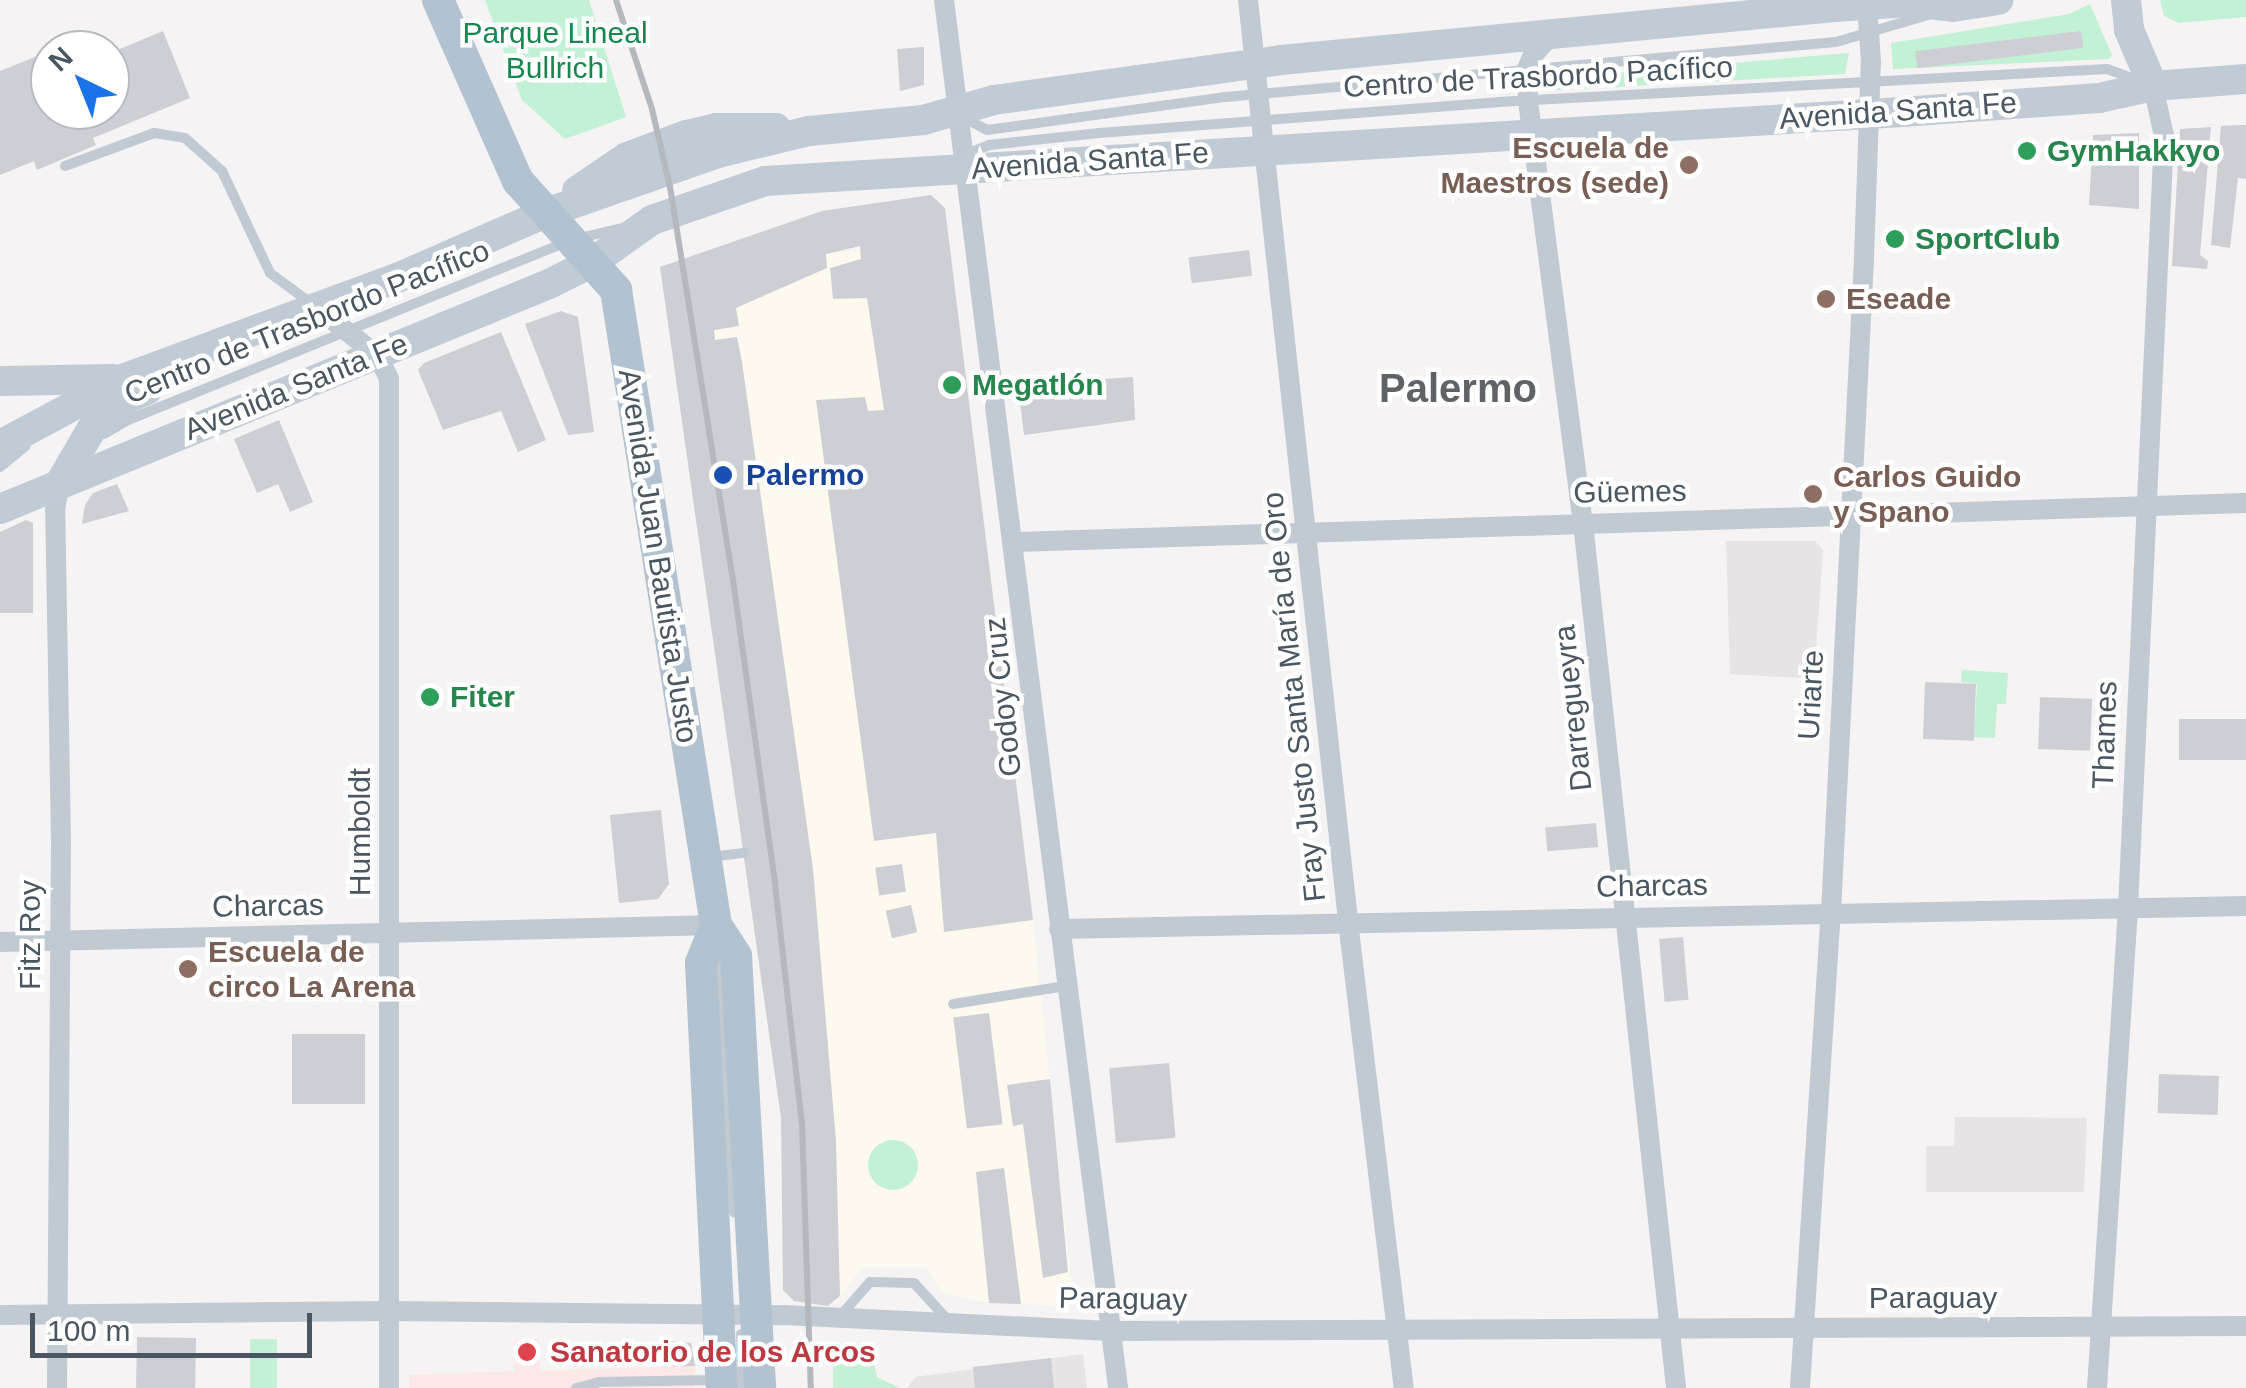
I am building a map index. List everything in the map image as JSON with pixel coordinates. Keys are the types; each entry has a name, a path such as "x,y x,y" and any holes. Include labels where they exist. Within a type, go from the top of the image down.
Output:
{"main road":[{"name":"Avenida Juan Bautista Justo","path":"438,0 509,163 546,213 616,290 716,925 736,956 740,1313 729,1386"},
{"name":"Avenida Santa Fe","path":"0,444 126,378 230,343 546,213 718,152 809,131 956,114 994,100 1256,63 1553,32 1868,19 1910,2 1953,7 1998,0"},
{"path":"2126,0 2129,30 2153,86"},
{"name":"Avenida Santa Fe","path":"0,508 378,355 582,251 652,220 765,182 1264,134 1533,134 2099,98 2153,86 2246,79"},
{"path":"60,483 76,451 104,414 128,398 207,366 230,343"},
{"path":"0,381 55,384 126,378"},
{"name":"Avenida Juan Bautista Justo","path":"740,1313 760,1388"}],"street":[{"name":"Godoy Cruz","path":"944,0 1015,542 1059,929 1118,1388"},
{"name":"Fray Justo Santa María de Oro","path":"1248,0 1348,922 1404,1388"},
{"name":"Uriarte","path":"1800,1388 1832,912 1870,113 1868,19"},
{"path":"1526,71 1532,54 1553,32"},
{"name":"Darregueyra","path":"1526,71 1583,523 1676,1388"},
{"name":"Thames","path":"2097,1388 2128,908 2164,136 2153,86"},
{"path":"317,308 378,355"},
{"name":"Humboldt","path":"378,355 390,378 389,1388"},
{"name":"Fitz Roy","path":"56,1388 60,941 56,509 60,483"},
{"name":"Güemes","path":"1015,542 2246,503"},
{"name":"Charcas","path":"1059,929 2246,906"},
{"name":"Charcas","path":"0,942 716,925"},
{"name":"Paraguay","path":"0,1315 740,1313 1110,1331 2246,1326"}],"lane":[{"name":"Centro de Trasbordo Pacífico","path":"956,114 987,130 1259,95 1836,42 1868,19"},
{"name":"Centro de Trasbordo Pacífico","path":"1264,134 1528,101 2106,69 2153,86"},
{"path":"64,166 154,133 185,138 222,171 270,273 317,308"},
{"name":"Centro de Trasbordo Pacífico","path":"0,508 76,451 128,420 349,332 582,251"},
{"path":"0,467 68,409"},
{"path":"706,858 744,853"},
{"path":"716,925 734,1219"},
{"path":"954,1004 1066,986"},
{"path":"838,1318 870,1282 914,1283 952,1324"},
{"path":"576,1388 600,1382 729,1386"}],"shaded area":[{"path":"948,238 1033,920 1072,1292 1063,1306 989,1303 942,1293 926,1267 863,1267 835,1303 828,1306 794,1301 783,1290 781,1118 761,966 714,330 738,326 736,308 827,268 826,254"},
{"path":"1726,541 1815,541 1823,550 1814,679 1730,674"},
{"path":"1955,1117 2087,1118 2084,1192 1926,1192 1926,1146 1954,1146"},
{"name":"Sanatorio de los Arcos","path":"515,1339 539,1339 540,1371 695,1366 695,1388 409,1388 409,1375 514,1371"},
{"path":"1083,1354 1087,1388 907,1388 915,1377"}],"green space":[{"name":"Parque Lineal Bullrich","path":"485,0 589,0 626,117 565,139 522,100"},
{"path":"2160,0 2246,0 2246,17 2179,23 2164,16"},
{"path":"2090,4 2112,55 2109,59 1893,69 1891,43 2069,14"},
{"path":"1849,53 1845,74 1544,91 1544,79"},
{"path":"1962,670 2008,673 2006,704 1997,704 1995,738 1974,737 1977,684 1961,682"},
{"path":"893,1140 911,1147 918,1165 911,1183 893,1190 875,1183 868,1165 875,1147"},
{"path":"250,1339 277,1339 277,1388 250,1388"},
{"path":"833,1344 874,1364 877,1377 900,1388 833,1388"}],"building":[{"path":"163,31 190,98 130,123 130,45"},
{"path":"2081,31 2083,48 1917,68 1915,51"},
{"path":"924,47 924,85 900,91 897,49"},
{"path":"30,59 30,130 112,130 93,138 96,145 37,170 34,161 0,175 0,71"},
{"path":"2246,125 2246,179 2238,178 2230,248 2211,245 2221,126"},
{"path":"2211,127 2200,255 2208,261 2207,269 2172,266 2180,129"},
{"path":"2139,133 2139,209 2089,205 2093,135"},
{"path":"931,195 945,208 1033,920 944,932 936,833 874,841 816,400 865,397 868,411 884,410 867,298 833,299 830,268 861,259 860,246 826,254 827,268 736,308 739,326 714,330 715,340 737,337 742,362 813,869 836,1141 840,1296 828,1306 794,1301 783,1290 781,1118 660,267 822,211"},
{"path":"1249,250 1252,276 1192,283 1188,257"},
{"path":"561,311 578,317 594,432 568,435 525,324"},
{"path":"501,332 546,440 518,452 501,411 443,430 418,370 424,363"},
{"path":"1133,377 1135,420 1024,435 1018,385"},
{"path":"279,420 313,502 290,512 278,484 257,493 234,439"},
{"path":"117,484 129,511 82,524 85,505 93,493"},
{"path":"26,520 33,523 33,613 0,613 0,532"},
{"path":"1925,682 1976,684 1974,741 1923,739"},
{"path":"2040,697 2092,699 2090,751 2038,749"},
{"path":"2179,719 2246,719 2246,760 2179,760"},
{"path":"661,810 669,884 658,899 619,903 610,815"},
{"path":"1596,823 1598,847 1547,851 1545,827"},
{"path":"902,864 906,892 879,895 875,868"},
{"path":"911,905 917,932 892,938 886,911"},
{"path":"1683,937 1688,1000 1665,1002 1659,939"},
{"path":"989,1013 1003,1124 967,1129 953,1017"},
{"path":"292,1034 365,1034 365,1104 292,1104"},
{"path":"1169,1063 1176,1138 1116,1143 1109,1068"},
{"path":"2159,1074 2219,1076 2218,1115 2158,1113"},
{"path":"1050,1079 1068,1272 1043,1278 1023,1124 1013,1126 1007,1085"},
{"path":"1004,1168 1021,1304 989,1303 976,1172"},
{"path":"137,1337 196,1338 195,1388 136,1388"},
{"path":"660,1340 691,1343 695,1366 661,1367"},
{"path":"1051,1358 1054,1388 975,1388 973,1367"}],"railway":[{"path":"616,0 652,109 670,187 733,580 775,884 802,1123 811,1388"}],"place":[{"name":"GymHakkyo","path":"2027,151"},
{"name":"Escuela de Maestros (sede)","path":"1689,165"},
{"name":"SportClub","path":"1895,239"},
{"name":"Eseade","path":"1826,299"},
{"name":"Megatlón","path":"952,385"},
{"name":"Palermo","path":"723,475"},
{"name":"Carlos Guido y Spano","path":"1813,494"},
{"name":"Fiter","path":"430,697"},
{"name":"Escuela de circo La Arena","path":"188,969"},
{"name":"Sanatorio de los Arcos","path":"527,1352"}],"district":[{"name":"Palermo","path":"1458,388"}]}
